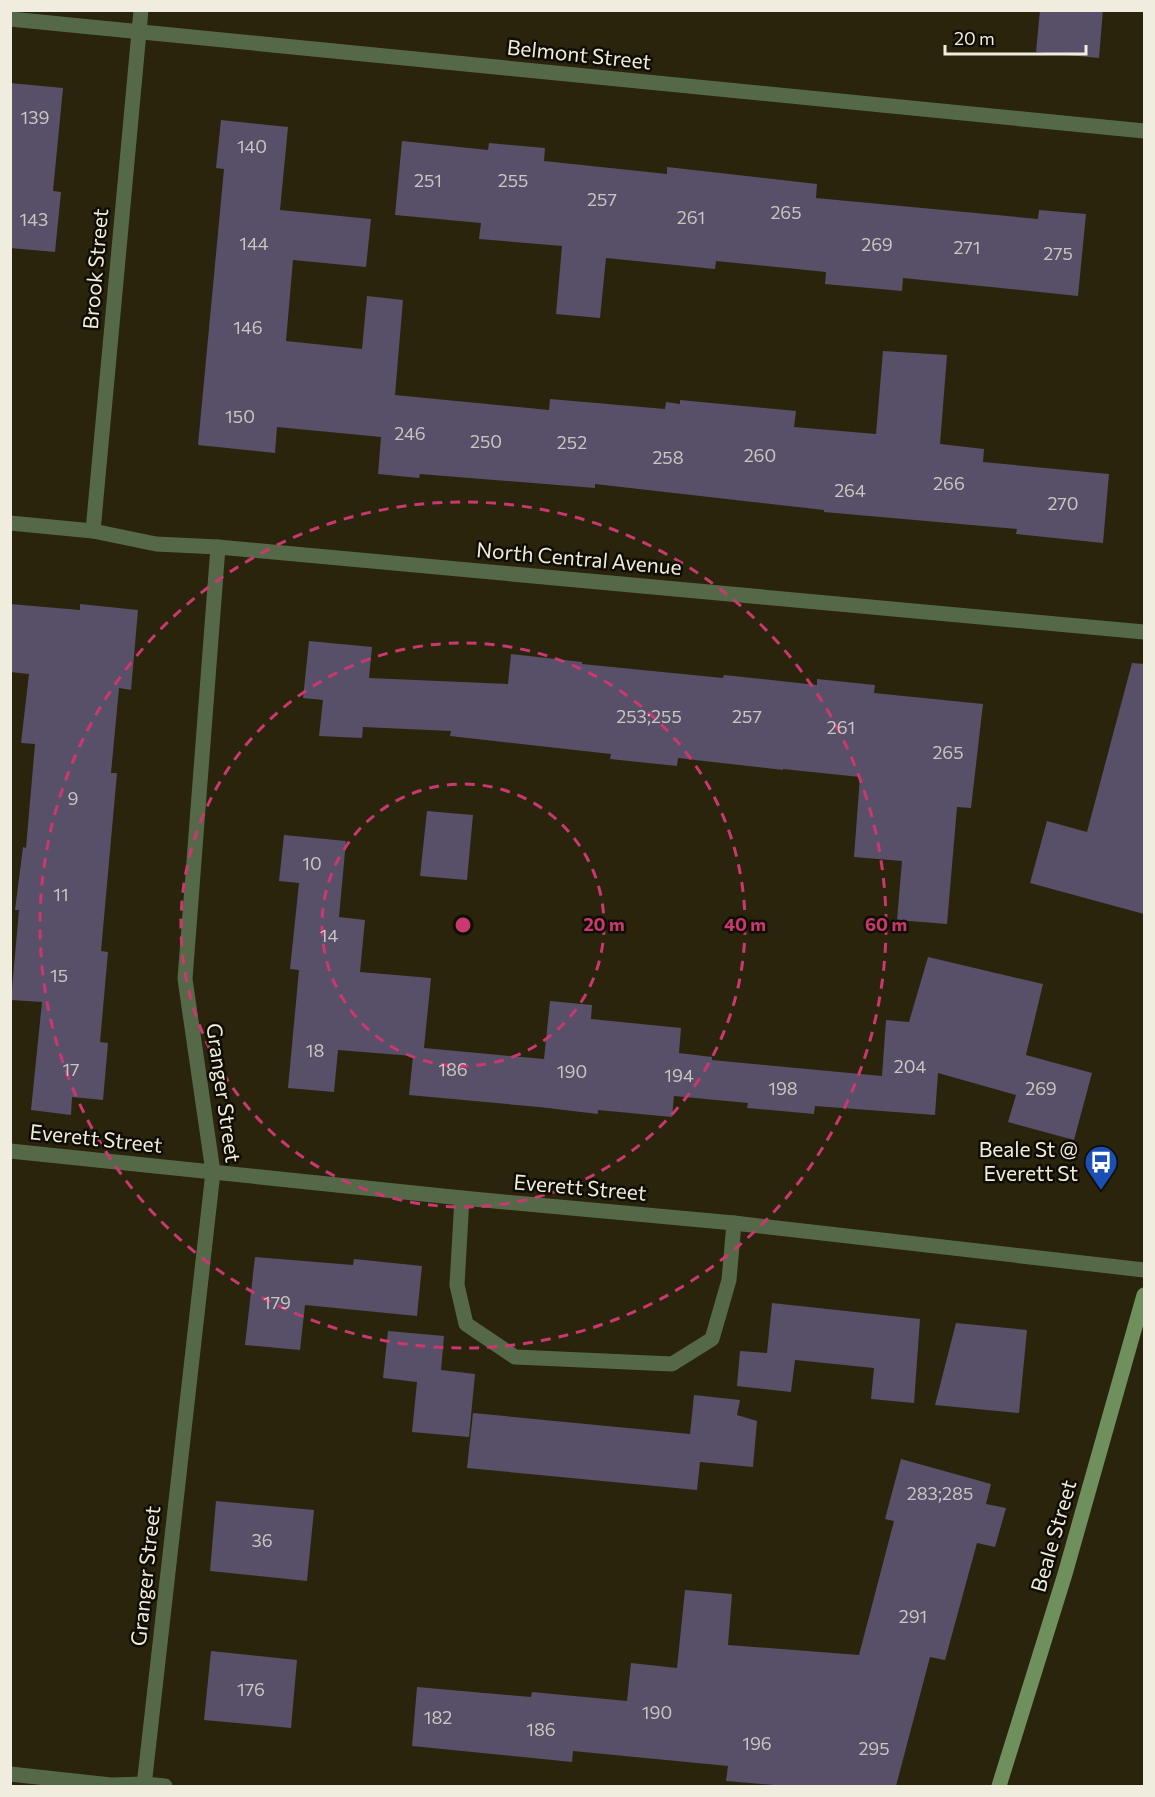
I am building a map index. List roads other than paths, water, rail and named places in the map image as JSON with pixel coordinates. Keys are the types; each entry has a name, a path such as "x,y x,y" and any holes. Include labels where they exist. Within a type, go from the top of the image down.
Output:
{"main road":[{"name":"Beale Street","path":"999,1786 1065,1574 1144,1295"}],"street":[{"name":"Brook Street","path":"93,531 141,10"},
{"name":"Belmont Street","path":"10,20 1144,131"},
{"name":"North Central Avenue","path":"10,523 93,531 156,544 218,547 1144,632"},
{"name":"Granger Street","path":"144,1785 213,1172 185,979 218,547"},
{"name":"Everett Street","path":"10,1151 462,1198 734,1223 1144,1270"},
{"path":"462,1198 457,1285 466,1324 515,1357 672,1364 712,1338 729,1280 734,1223"},
{"path":"10,1774 111,1785 165,1786"}],"place":[{"name":"Beale St @ Everett St","path":"1101,1191"}]}
